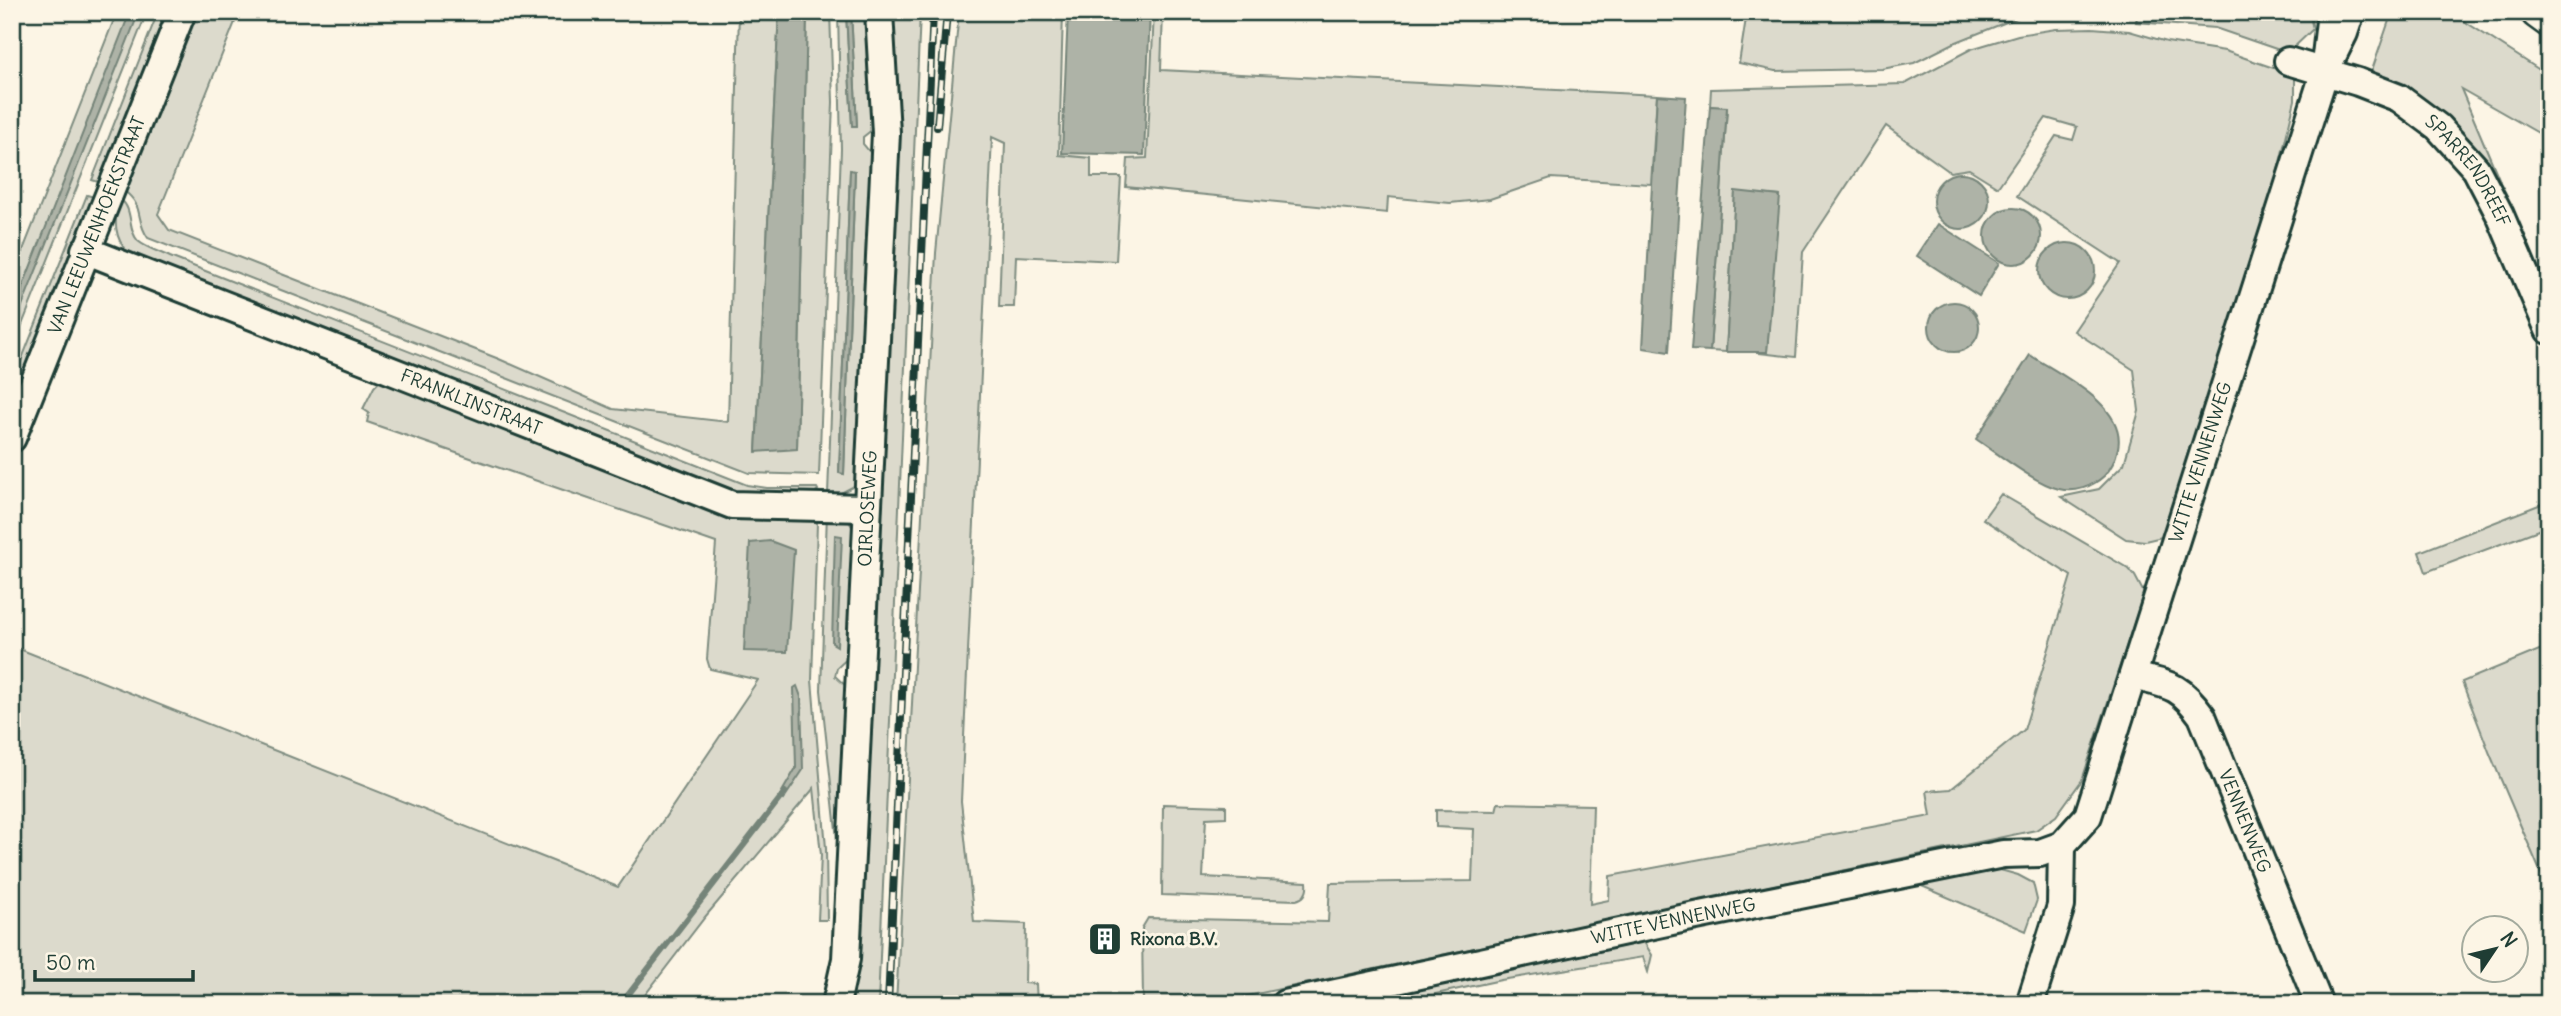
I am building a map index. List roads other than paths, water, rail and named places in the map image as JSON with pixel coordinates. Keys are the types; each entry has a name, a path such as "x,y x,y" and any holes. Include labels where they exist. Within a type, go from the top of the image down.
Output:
{"street":[{"name":"VAN LEEUWENHOEKSTRAAT","path":"12,438 182,12"},
{"name":"OIRLOSEWEG","path":"836,1004 846,959 886,133 878,12"},
{"name":"WITTE VENNENWEG","path":"2325,71 2327,27 2331,12"},
{"name":"WITTE VENNENWEG","path":"1285,1004 1681,919 2003,854 2040,853 2062,845 2088,816 2325,71 2351,12"},
{"path":"2288,61 2325,71"},
{"name":"SPARRENDREEF","path":"2325,71 2399,98 2438,127 2476,169 2500,215 2549,330"},
{"name":"FRANKLINSTRAAT","path":"85,250 732,505 867,508"},
{"name":"VENNENWEG","path":"2133,676 2174,686 2190,699 2202,716 2319,1004"},
{"path":"2030,1004 2061,906 2062,845"}],"waterway":[{"path":"621,1004 785,792"}],"railway":[{"path":"888,1004 933,12"},
{"path":"937,127 947,12"}],"place":[{"name":"Rixona B.V.","path":"1105,939"}]}
